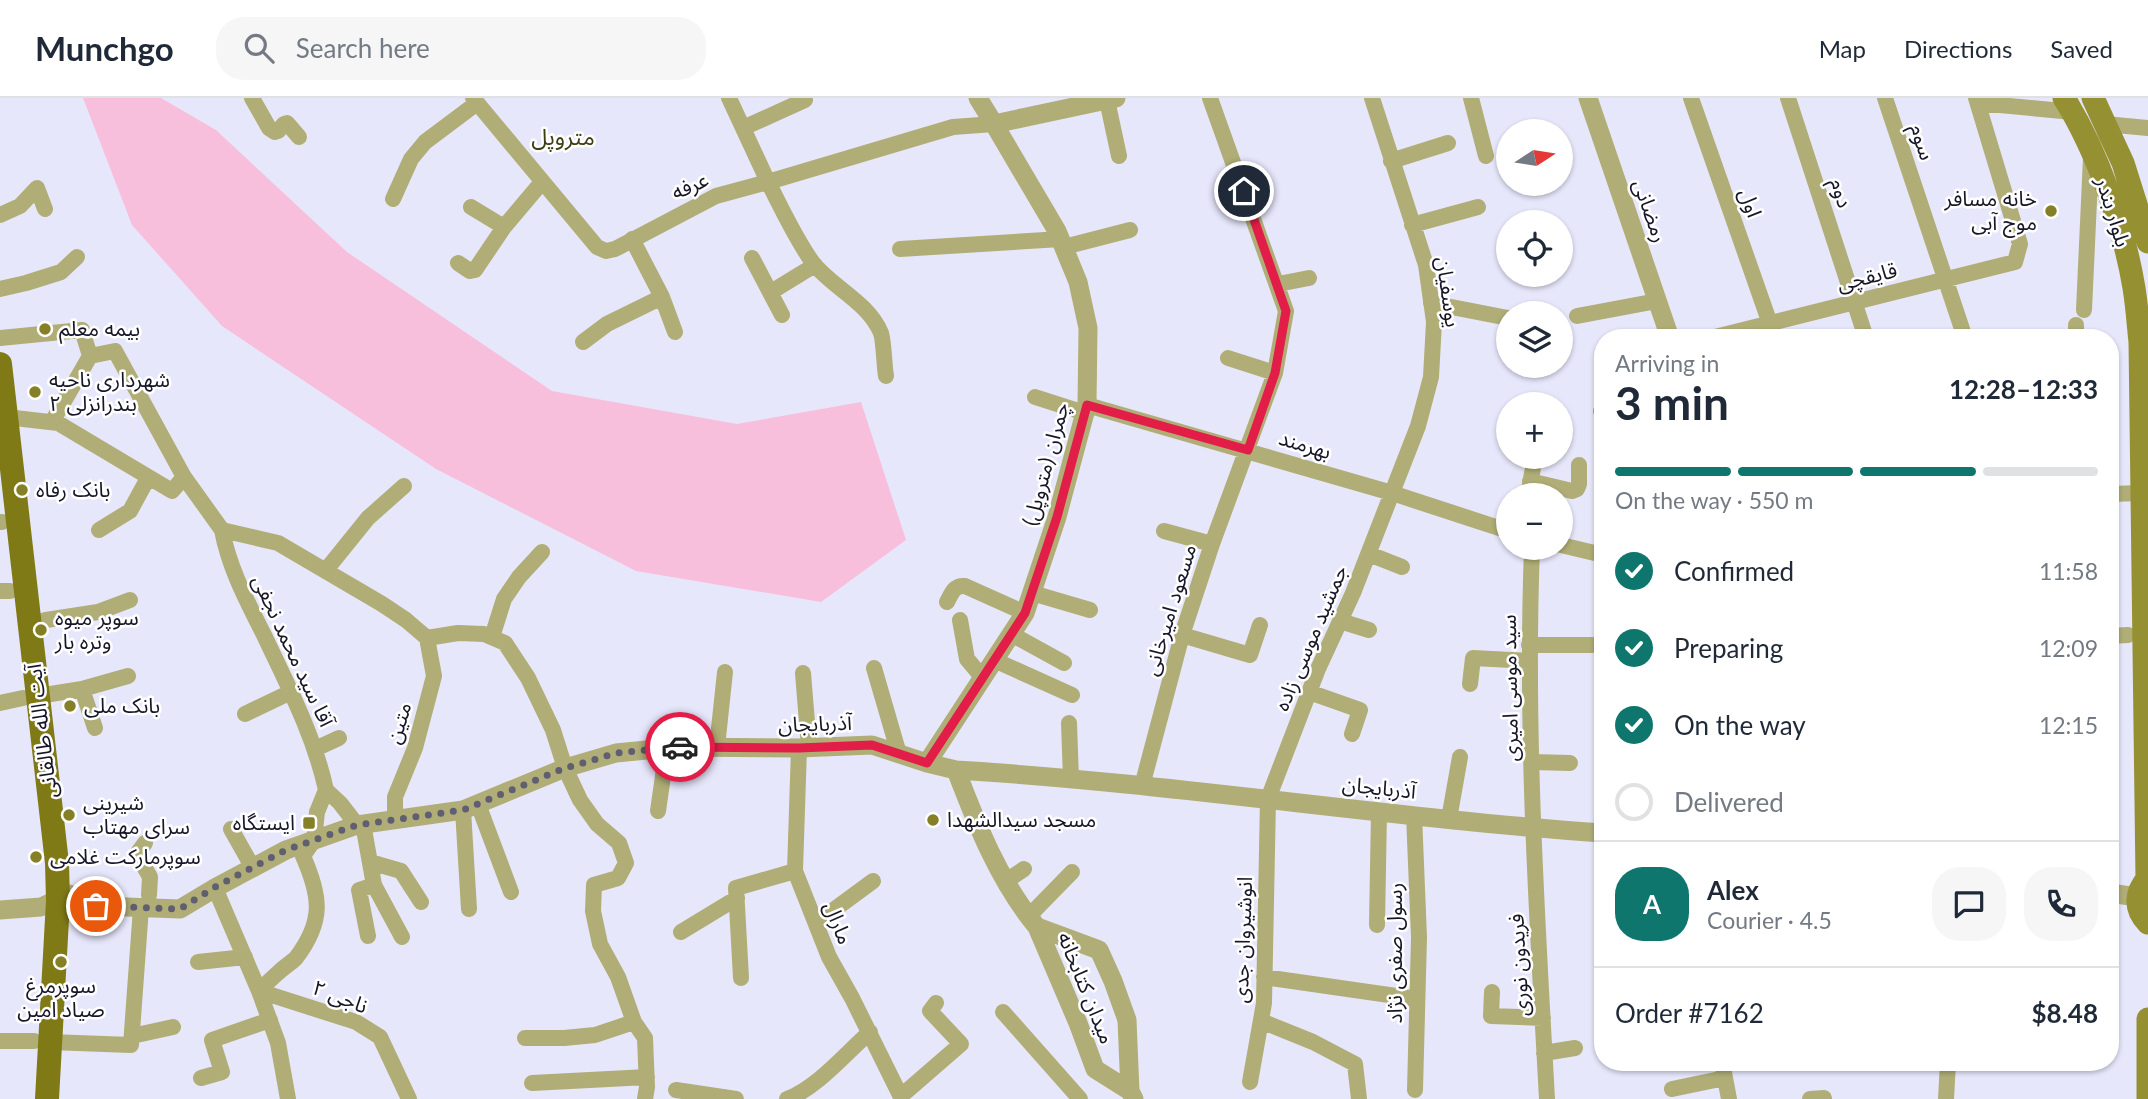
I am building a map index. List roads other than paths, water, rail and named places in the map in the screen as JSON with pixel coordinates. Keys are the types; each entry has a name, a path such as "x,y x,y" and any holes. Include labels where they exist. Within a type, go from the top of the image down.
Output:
{"main road":[{"name":"بلوار بندر","path":"2093,98 2123,163 2148,242"},
{"name":"بلوار بندر","path":"2069,105 2101,172 2122,235 2134,288 2140,342 2147,796 2144,884"},
{"name":"آیت الله طالقانی","path":"0,364 29,625 20,699"},
{"name":"آیت الله طالقانی","path":"1,515 5,591 20,699 57,863 49,904 42,1042 47,1099"},
{"path":"2144,884 2138,907 2148,923"},
{"path":"2148,1019 2148,1099"},
{"name":"آیت الله طالقانی","path":"31,1099 42,1042"}],"street":[{"path":"252,98 270,128 275,132 287,123 299,136"},
{"path":"729,98 793,232 815,265 874,320 882,336 886,376"},
{"name":"چمران (متروپل)","path":"927,763 1025,613 1057,517 1086,409 1088,328 1078,282 1063,243 978,98"},
{"path":"1210,98 1278,284 1309,278"},
{"name":"یوسفیان","path":"1372,98 1426,265 1434,322 1431,377 1419,426 1392,493"},
{"path":"1471,98 1486,156"},
{"name":"رمضانی","path":"1588,98 1667,329"},
{"name":"اول","path":"1691,98 1773,329"},
{"name":"دوم","path":"1788,98 1863,329"},
{"name":"سوم","path":"1885,98 1962,329"},
{"path":"994,124 1111,99 1119,156"},
{"path":"743,128 805,100"},
{"path":"393,199 411,159 425,142 475,101"},
{"name":"عرفه","path":"475,101 597,247 606,251 615,249 716,196 953,127 994,124"},
{"path":"1977,101 2069,105"},
{"name":"قایقچی","path":"1776,329 1854,302 2015,262 2021,244 1977,101"},
{"path":"2105,124 2148,128"},
{"path":"1391,161 1448,143"},
{"path":"2084,310 2091,151"},
{"path":"458,263 470,271 475,270 504,227 542,182"},
{"path":"0,215 20,206 37,188 45,209"},
{"path":"471,207 504,227"},
{"path":"1412,225 1478,207"},
{"path":"900,249 1063,243 1130,230"},
{"path":"632,239 662,297 675,332"},
{"path":"0,289 26,284 61,272 77,257"},
{"path":"752,258 782,315"},
{"path":"771,292 815,265"},
{"name":"مسعود امیرخانی","path":"1142,786 1182,635 1212,544 1275,373 1286,311 1278,284"},
{"path":"583,342 607,324 662,297"},
{"path":"1577,316 1657,301"},
{"path":"1432,303 1496,316"},
{"path":"0,338 82,330 90,356 52,422"},
{"path":"90,356 115,351 184,477 222,530 278,543 382,604 426,638 458,633 484,634 505,643 518,661 553,730 565,768 580,800 597,824 620,843 626,863 618,878 594,885 593,911 600,944 618,977 634,1022 645,1038 645,1099"},
{"path":"1228,358 1275,373"},
{"name":"بهرمند","path":"1035,397 1248,450 1496,527"},
{"path":"6,417 58,424 172,491 184,477"},
{"path":"1573,491 1580,484 1579,464"},
{"path":"99,530 130,511 148,478"},
{"path":"326,570 368,518 404,486"},
{"name":"جمشید موسی زاده","path":"1268,799 1309,692 1369,554 1392,493"},
{"path":"2119,494 2142,494"},
{"name":"آقا سید محمد نجفی","path":"222,530 235,578 292,692 315,749 326,790"},
{"path":"1164,531 1212,544"},
{"path":"1573,548 1594,553"},
{"path":"492,638 504,598 541,552"},
{"path":"1369,554 1402,567"},
{"name":"سید موسی امیری","path":"1532,560 1529,653 1533,828"},
{"path":"947,602 954,589 965,586 1025,613"},
{"path":"1032,593 1090,610"},
{"path":"29,625 98,612 130,600"},
{"path":"960,620 967,659 983,678"},
{"path":"1340,621 1369,630"},
{"path":"1182,635 1250,655 1260,625"},
{"path":"1011,634 1064,663"},
{"path":"2119,636 2128,635"},
{"name":"متین","path":"395,819 395,797 415,748 434,676 426,638"},
{"path":"1470,684 1473,658 1592,645"},
{"path":"994,660 1072,695"},
{"path":"874,668 899,754"},
{"path":"717,747 725,672"},
{"name":"مارال","path":"803,673 804,748 795,871 828,957 902,1097"},
{"path":"20,699 82,689 128,676"},
{"path":"82,689 94,728"},
{"path":"245,714 292,692"},
{"path":"1309,692 1360,710 1352,734"},
{"path":"1069,723 1071,779"},
{"path":"315,749 339,737"},
{"name":"آذربایجان","path":"0,910 49,904 145,901 180,909 215,887 286,850 360,824 470,807 565,768 616,753 667,748 872,745 956,770 1071,779 1594,832"},
{"path":"657,811 667,748"},
{"path":"1449,819 1460,757"},
{"path":"1532,762 1570,762"},
{"path":"956,770 980,834 1033,922 1072,872"},
{"path":"259,991 295,958 316,925 318,905 312,877 303,856 314,840 317,812 326,790 360,824 374,885 402,937"},
{"name":"انوشیروان جدی","path":"1250,1082 1264,1003 1268,799"},
{"path":"470,807 511,892"},
{"path":"469,909 470,807"},
{"path":"1377,925 1379,811"},
{"name":"رسول صفری نژاد","path":"1414,815 1419,937 1415,1090"},
{"name":"فریدون نوری","path":"1533,828 1547,1099"},
{"path":"231,829 253,867"},
{"path":"0,1041 131,1045 145,901 150,877 137,854 145,843"},
{"path":"370,862 401,871 421,902"},
{"path":"1006,881 1024,869"},
{"path":"741,978 736,888 795,871"},
{"path":"816,923 873,881"},
{"path":"2119,891 2144,884"},
{"path":"368,936 359,890 374,885"},
{"path":"215,887 278,1043 288,1099"},
{"path":"681,932 737,898"},
{"name":"میدان کتابخانه","path":"1033,922 1100,950 1127,1020 1127,1096"},
{"name":"میدان کتابخانه","path":"1033,922 1079,1023 1095,1069 1127,1096"},
{"path":"198,962 245,957"},
{"path":"1264,977 1417,999"},
{"name":"ناجی ۲","path":"259,991 356,1022 380,1037 409,1099"},
{"path":"1492,992 1491,1016 1543,1018"},
{"path":"902,1097 961,1044 930,1011 936,1003"},
{"path":"1003,1012 1080,1099"},
{"path":"201,1078 222,1072 212,1040 270,1020"},
{"path":"1261,1021 1313,1042 1355,1064 1359,1099"},
{"path":"525,1038 595,1035 634,1022"},
{"path":"132,1036 173,1027"},
{"path":"787,1099 797,1095 822,1076 870,1032"},
{"path":"1544,1053 1575,1048"},
{"path":"1672,1089 1721,1071"},
{"path":"1724,1071 1729,1099"},
{"path":"1946,1099 1948,1071"},
{"path":"532,1083 647,1077"},
{"path":"676,1090 736,1099"},
{"path":"1810,1099 1824,1098"}],"place":[{"name":"خانه مسافر موج آبی","path":"2051,211"},
{"name":"بیمه معلم","path":"45,329"},
{"name":"شهرداری ناحیه ۲ بندرانزلی","path":"35,392"},
{"name":"بانک رفاه","path":"22,490"},
{"name":"سوپر میوه وتره بار","path":"41,630"},
{"name":"بانک ملی","path":"70,706"},
{"name":"شیرینی سرای مهتاب","path":"69,815"},
{"name":"مسجد سیدالشهدا","path":"933,820"},
{"name":"ایستگاه","path":"309,823"},
{"name":"سوپرمارکت غلامی","path":"36,857"},
{"name":"سوپرمرغ صیاد امین","path":"61,962"}],"district":[{"name":"متروپل","path":"563,137"}]}
